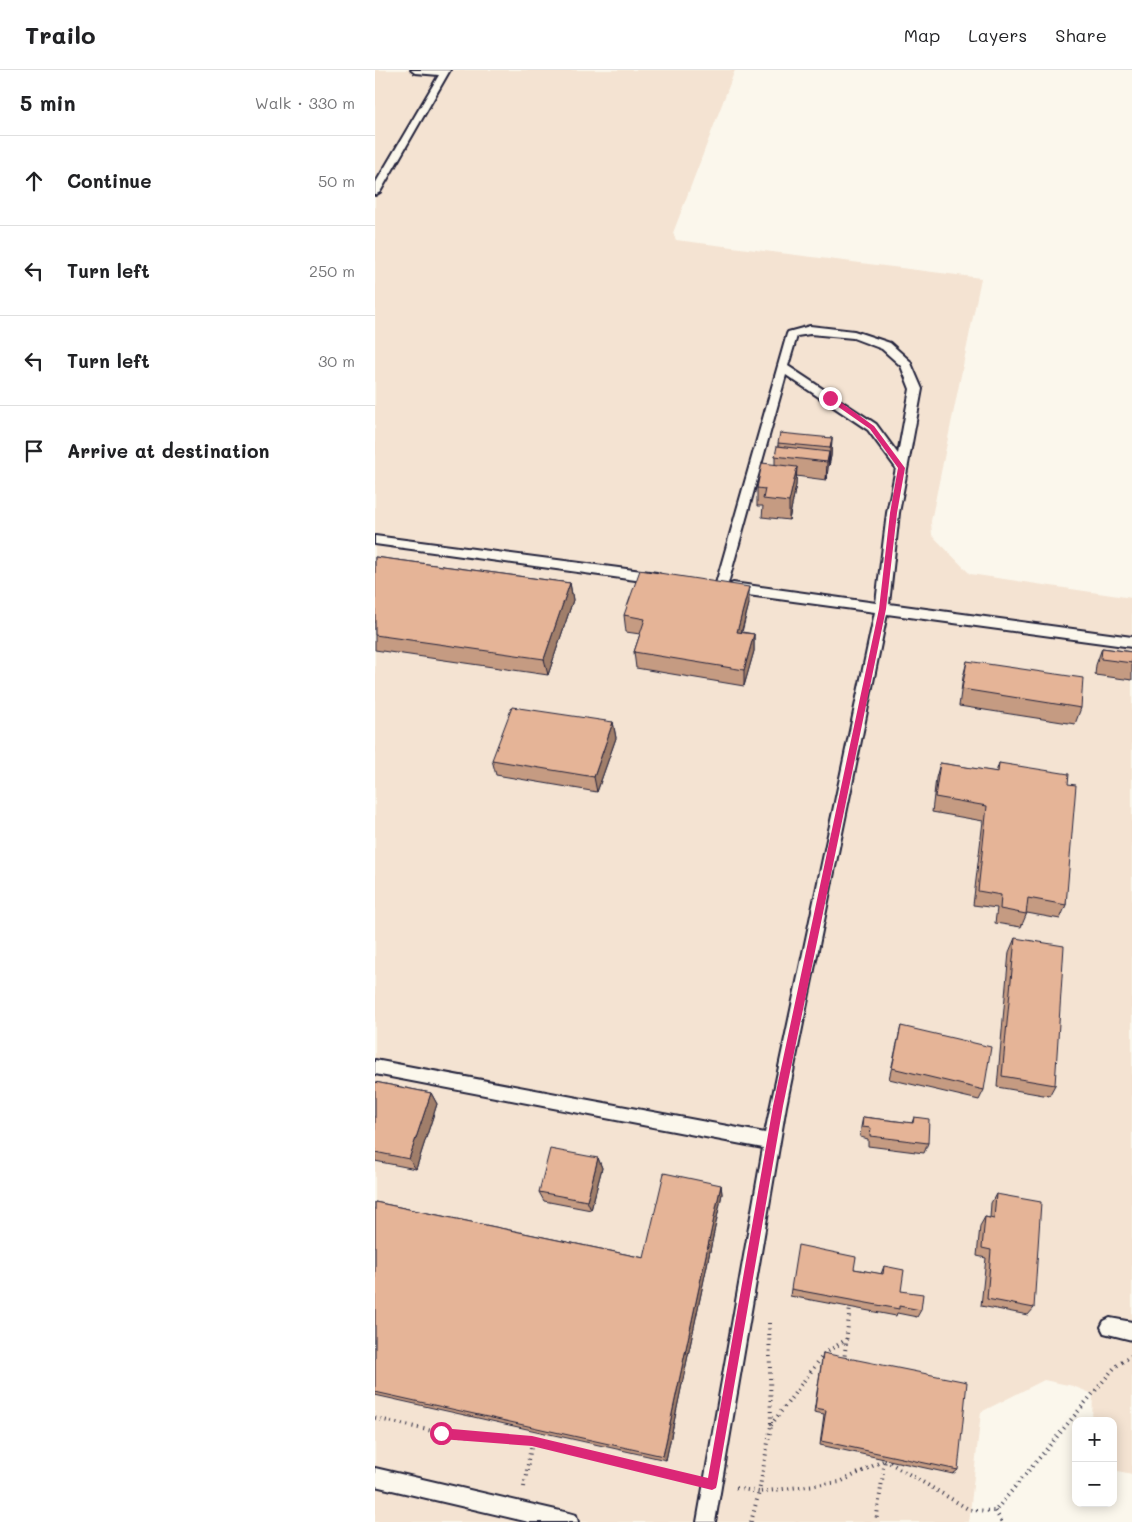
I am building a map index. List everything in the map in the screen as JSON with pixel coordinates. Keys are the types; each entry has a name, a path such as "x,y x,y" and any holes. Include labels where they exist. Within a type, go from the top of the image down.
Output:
{"lane":[{"path":"375,192 445,72 415,70"},
{"path":"706,1522 772,1142 883,609 893,513 916,389 906,364 885,346 854,335 810,330 792,334 716,586 883,609 1132,642"},
{"path":"783,368 872,427 902,468"},
{"path":"375,540 673,580"},
{"path":"375,1067 772,1142"},
{"path":"1110,1327 1132,1331"},
{"path":"375,1477 569,1522"}],"path":[{"path":"844,1364 849,1307"},
{"path":"751,1522 759,1492 771,1426 769,1320"},
{"path":"771,1426 824,1354 847,1339"},
{"path":"995,1511 1115,1366 1132,1355"},
{"path":"375,1418 441,1433 532,1441 712,1484 759,1492 840,1482 885,1460"},
{"path":"520,1510 532,1441"},
{"path":"885,1460 971,1510 995,1511"},
{"path":"876,1522 885,1460"},
{"path":"995,1511 1002,1522"}],"shaded area":[{"path":"375,70 735,70 673,233 676,240 981,278 931,521 932,535 970,574 1132,598 1132,1474 1117,1471 1117,1417 1092,1417 1093,1394 1073,1386 1044,1380 981,1412 969,1522 375,1522"}],"building":[{"path":"780,433 832,438 830,448 778,443"},
{"path":"777,446 829,452 827,462 775,456"},
{"path":"762,463 797,467 789,502 763,499 765,489 757,488"},
{"path":"375,557 570,583 544,659 375,635"},
{"path":"640,570 749,587 737,632 754,634 744,670 634,652 645,619 624,615"},
{"path":"1102,648 1132,652 1132,663 1101,659"},
{"path":"967,661 1083,678 1081,708 962,689"},
{"path":"512,707 613,722 594,777 492,760"},
{"path":"940,763 998,772 999,763 1069,774 1068,784 1076,785 1066,905 1028,898 1026,914 1000,909 1001,895 978,891 987,806 935,797"},
{"path":"1015,938 1064,946 1055,1085 1002,1076"},
{"path":"901,1026 991,1047 984,1090 892,1068"},
{"path":"375,1082 431,1093 409,1159 375,1152"},
{"path":"863,1117 913,1123 914,1117 929,1119 928,1143 870,1136 871,1128 862,1127"},
{"path":"550,1149 598,1158 587,1201 539,1192"},
{"path":"664,1173 721,1185 663,1456 375,1392 375,1202 644,1258"},
{"path":"996,1194 1041,1202 1034,1308 987,1299 991,1250 982,1248 985,1217 994,1219"},
{"path":"798,1245 856,1257 854,1269 883,1274 884,1266 904,1270 901,1291 923,1294 921,1310 899,1306 899,1309 791,1289"},
{"path":"823,1353 967,1382 958,1470 821,1441 826,1410 815,1408"}],"route":[{"path":"441,1433 532,1441 712,1484 778,1106 883,609 893,513 902,468 872,427 830,398"}]}
